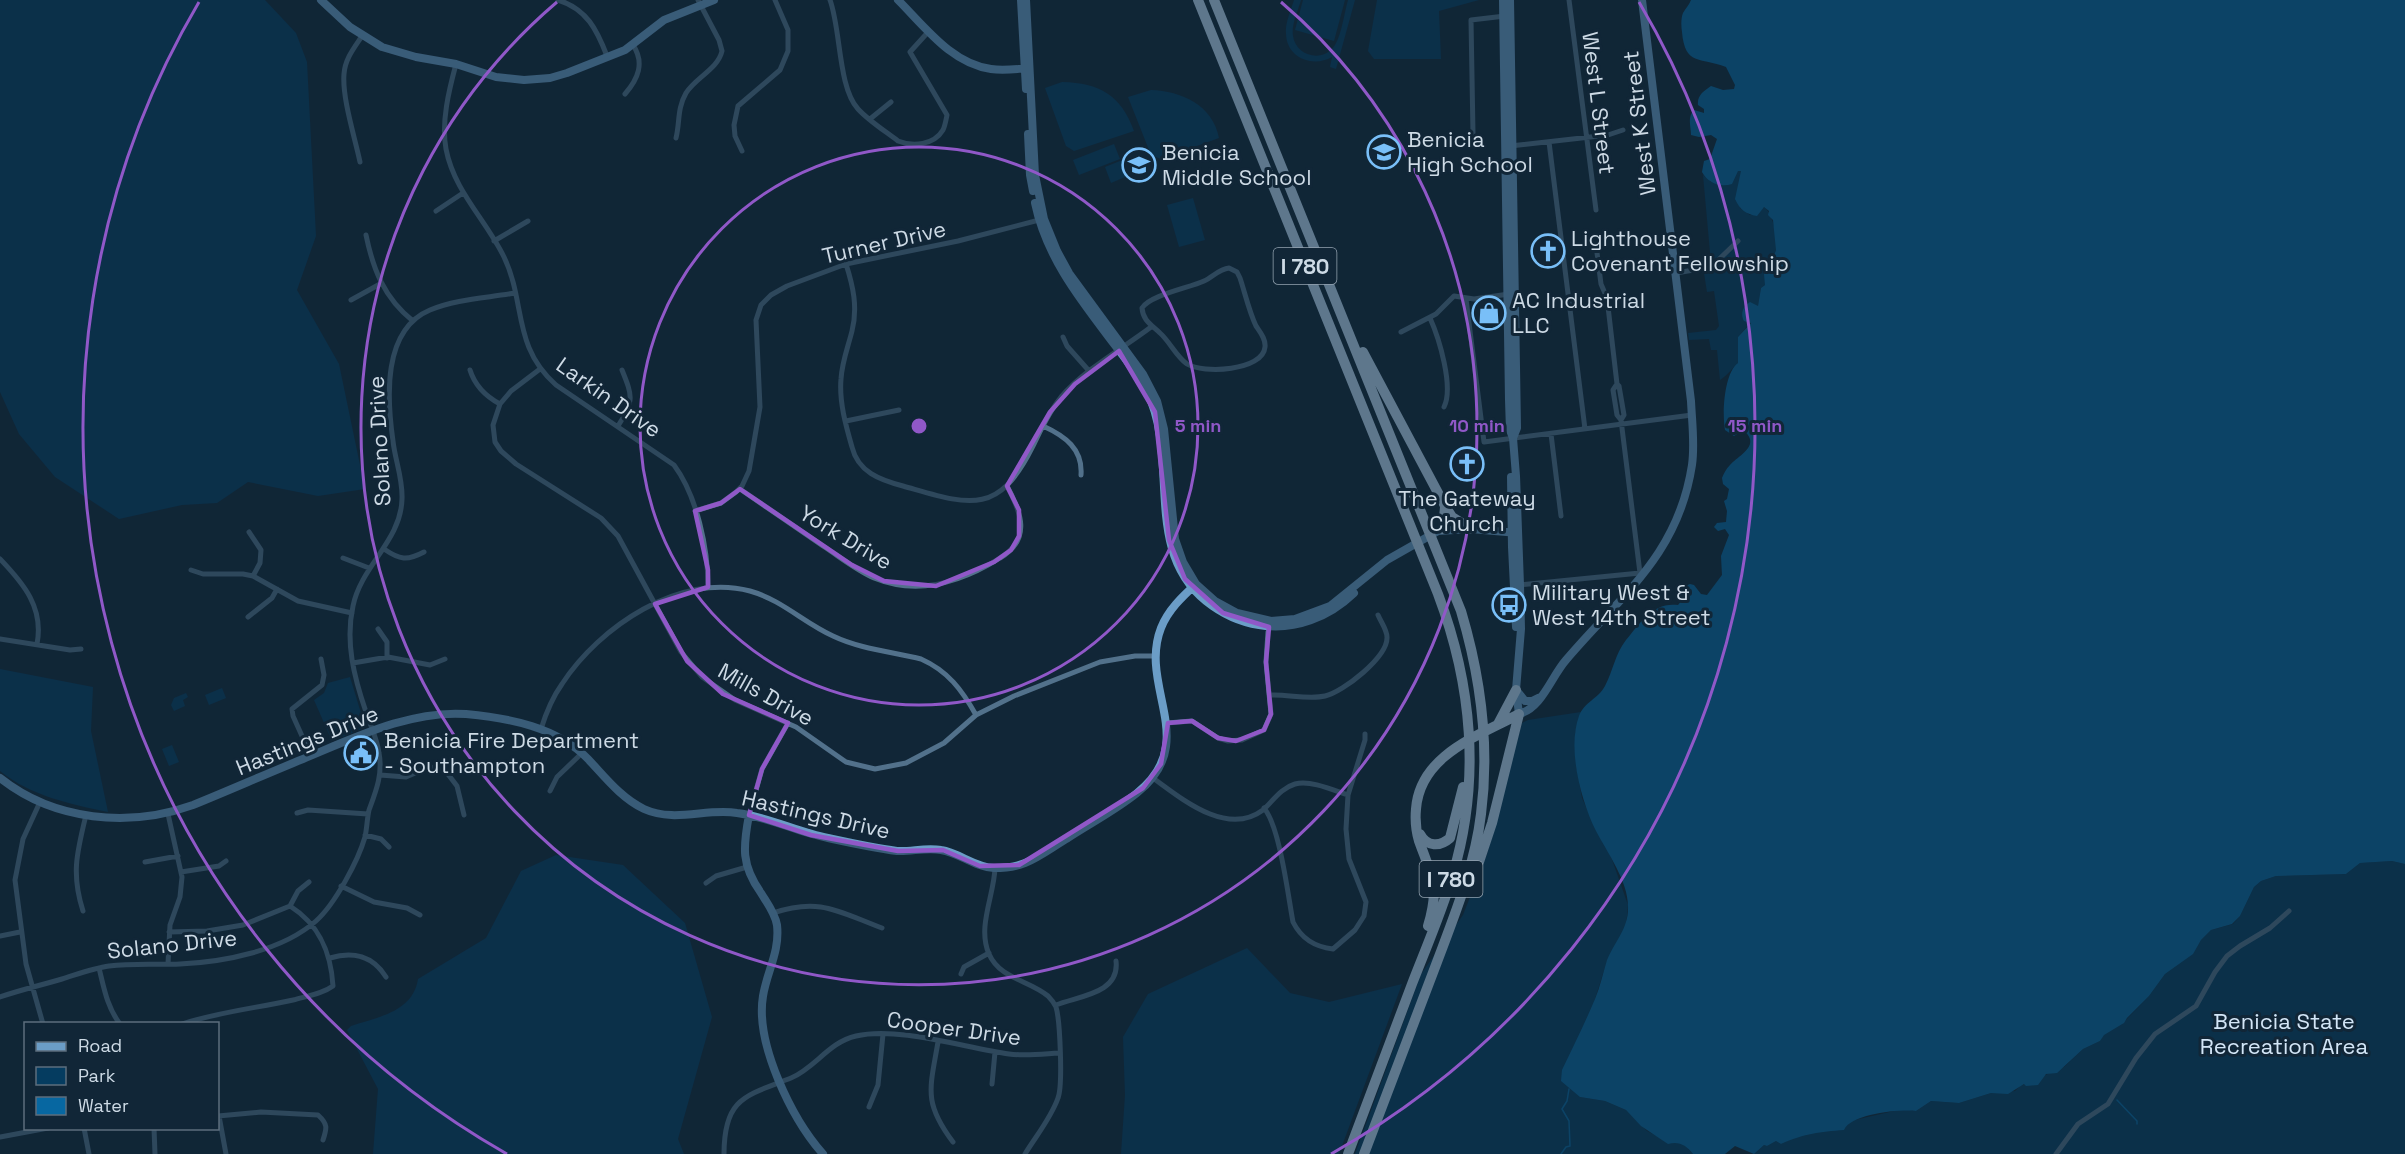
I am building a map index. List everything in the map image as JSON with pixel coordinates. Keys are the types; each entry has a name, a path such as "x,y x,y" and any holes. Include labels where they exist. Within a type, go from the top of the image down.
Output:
{"highway":[{"name":"I 780","path":"1198,0 1422,554 1455,643 1466,691 1470,755 1468,801 1460,850 1444,902 1348,1154"},
{"name":"I 780","path":"1214,0 1426,524 1470,640 1478,674 1483,712 1484,794 1475,849 1447,935 1364,1154"},
{"path":"1323,270 1378,381 1445,506 1452,517 1471,529"},
{"path":"1443,529 1445,506"},
{"path":"1497,726 1516,690"},
{"path":"1407,998 1408,984 1429,923 1435,891 1433,877 1416,827 1416,802 1428,772 1439,760 1454,749 1519,714"},
{"path":"1447,935 1479,865 1519,714"},
{"path":"1416,827 1423,838 1433,845 1439,845 1450,838 1470,755"}],"street":[{"path":"321,0 362,36 382,47 456,64 496,77 524,81 550,78 633,45 655,26 699,2 714,0"},
{"path":"558,0 575,7 590,21 597,31 607,56"},
{"path":"742,152 735,136 734,125 738,106 775,75 783,65 788,51 788,30 775,0"},
{"path":"830,0 836,19 846,86 857,108 898,141 915,146 925,143 943,130 947,116 910,52 929,31"},
{"path":"898,0 950,51 970,64 996,70 1028,68"},
{"path":"1021,0 1028,68"},
{"path":"1026,0 1035,174 1041,220 1066,267 1142,383 1155,412 1169,540 1178,566 1194,586 1223,613 1251,623 1296,625 1342,604 1387,560 1443,529 1515,533"},
{"path":"1508,0 1510,294 1517,428 1513,438 1516,476 1517,585 1514,659 1517,667 1516,690 1519,714"},
{"name":"West L Street","path":"1569,0 1596,210"},
{"name":"West K Street","path":"1519,714 1530,710 1564,662 1667,541 1683,505 1692,466 1692,415 1642,0"},
{"path":"676,138 678,108 687,92 715,63 722,51 719,39 699,2"},
{"path":"1473,134 1471,20 1507,16"},
{"path":"360,162 345,91 344,74 350,54 362,36"},
{"path":"625,94 637,77 639,69 638,52 633,45"},
{"name":"Larkin Drive","path":"456,64 447,104 444,138 452,170 463,193 504,256 523,332 531,354 540,369 556,385 674,465 684,481 705,545 708,587"},
{"path":"870,119 891,102"},
{"path":"1509,146 1587,138 1623,130"},
{"path":"1549,142 1585,429"},
{"path":"436,212 463,193"},
{"path":"494,241 528,220"},
{"name":"Turner Drive","path":"740,489 754,451 760,407 755,328 759,310 765,300 778,290 846,264 958,241 1041,220"},
{"path":"366,235 374,270 380,284 397,306 413,321 429,310 515,293"},
{"path":"1676,273 1711,267 1738,241"},
{"path":"1517,585 1641,574 1621,422 1617,416 1613,390 1617,384 1607,298 1600,274 1596,246 1599,245"},
{"path":"846,264 855,305 853,328 840,380 846,422 857,459 866,470 884,481 949,499 969,501 991,496 1008,486 1022,469 1043,426 1062,396 1090,372 1151,327"},
{"path":"1222,269 1232,269 1240,278 1252,316 1263,337 1264,351 1256,359 1246,364 1226,369 1203,370 1186,363 1163,335 1151,327 1142,312 1146,303 1208,280 1222,269"},
{"path":"351,300 380,284"},
{"path":"1401,332 1442,310 1454,296 1466,299 1510,294"},
{"path":"1466,299 1484,442 1621,422 1692,415"},
{"path":"1430,318 1440,343 1445,375 1447,396 1444,408"},
{"name":"Solano Drive","path":"0,997 99,968 118,965 200,963 267,949 286,941 311,925 328,908 359,854 380,776 380,756 350,647 352,613 355,596 369,568 384,549 398,522 402,483 392,434 389,372 405,332 413,321"},
{"path":"1063,337 1067,346 1090,372"},
{"path":"470,370 479,388 488,398 500,404 511,391 540,369"},
{"path":"618,426 632,399 622,370"},
{"name":"Mills Drive","path":"500,404 494,425 495,442 516,464 601,518 613,529 631,556 681,652 702,677 735,700 788,723 846,762 875,769 906,763 933,750 976,714 1014,696 1089,665 1135,656 1156,656"},
{"path":"846,422 899,410"},
{"path":"1043,426 1071,443 1081,461 1082,475"},
{"path":"1551,434 1561,516"},
{"name":"York Drive","path":"740,489 873,577 899,585 917,587 936,585 964,577 994,562 1011,550 1019,536 1022,520 1008,486"},
{"path":"695,511 721,503 740,489"},
{"path":"249,532 261,550 260,562 253,576"},
{"path":"384,549 399,559 405,560 424,552"},
{"path":"343,558 369,568"},
{"path":"0,559 30,597 38,614 40,624 37,644"},
{"path":"191,570 202,574 253,576 311,605 352,613"},
{"name":"Hastings Drive","path":"0,778 40,802 86,815 133,819 168,814 373,731 418,718 467,714 541,729 560,736 582,753 624,796 634,804 653,813 676,816 726,812 749,815 811,835 897,851 943,850 974,864 995,868 1010,867 1033,859 1135,795 1153,778 1167,749 1167,723 1156,656 1161,627 1172,608 1194,586"},
{"path":"541,729 555,694 573,669 625,621 687,590 708,587 737,588 767,596 788,607 823,631 844,641 921,659 932,664 949,675 976,714"},
{"path":"248,617 272,598 277,589"},
{"path":"1270,695 1320,697 1344,688 1378,657 1385,645 1387,638 1378,615"},
{"path":"1167,723 1192,721 1218,738 1228,741 1242,740 1259,733 1267,726 1271,714 1266,662 1270,624"},
{"path":"378,629 387,642 387,658"},
{"path":"0,639 70,651 81,649"},
{"path":"353,663 387,658 430,665 445,659"},
{"path":"310,756 292,716 292,709 322,685 324,675 321,659"},
{"path":"1516,690 1525,701 1532,701 1542,695"},
{"path":"788,723 762,769 754,791 744,846 747,867 777,922 777,948 763,996 761,1020 767,1048 797,1118 824,1154"},
{"path":"1264,808 1272,824 1293,922 1298,933 1307,940 1333,949 1355,930 1364,916 1366,902 1349,859 1346,829 1348,795 1365,734"},
{"path":"550,791 557,777 582,753"},
{"path":"380,776 406,777 429,767 444,769 457,786 464,815"},
{"path":"1153,778 1196,807 1237,821 1250,818 1286,788 1295,784 1348,795"},
{"path":"40,802 23,839 15,880 26,964 43,1022"},
{"path":"297,813 308,810 368,814"},
{"path":"168,814 181,872 180,897 171,921 168,964"},
{"path":"83,911 75,882 75,868 86,815"},
{"path":"365,835 381,839 389,847"},
{"path":"145,862 177,856"},
{"path":"181,872 219,866 226,861"},
{"path":"706,883 716,876 747,867"},
{"path":"995,868 994,889 984,925 989,953 998,967 1006,974 1047,995 1056,1005 1061,1070 1059,1096 1025,1154"},
{"path":"170,932 236,927 290,906 298,891 309,882"},
{"path":"341,886 374,902 407,908 420,915"},
{"path":"773,913 794,906 813,905 843,912 882,928"},
{"path":"186,1022 258,1008 333,988 330,958 325,942 311,925 290,906"},
{"path":"2056,1154 2078,1124 2108,1104 2136,1058 2155,1034 2196,1006 2227,956 2270,928 2289,911"},
{"path":"0,936 20,932"},
{"path":"961,974 964,968 989,953"},
{"path":"330,958 343,954 370,960 377,964 386,977"},
{"path":"1056,1005 1099,991 1113,978 1117,968 1116,961"},
{"path":"99,968 112,1013 119,1022"},
{"path":"869,1107 878,1085 883,1034"},
{"name":"Cooper Drive","path":"724,1154 725,1127 737,1104 748,1096 800,1073 835,1045 848,1038 883,1034 1021,1055 1059,1053"},
{"path":"939,1042 931,1101 937,1120 953,1142"},
{"path":"992,1084 995,1052"},
{"path":"219,1116 261,1112 318,1115 326,1122 327,1128 323,1140"},
{"path":"219,1121 226,1154"},
{"path":"0,1137 37,1130"},
{"path":"84,1130 89,1154"},
{"path":"154,1130 155,1154"}],"highlighted area":[{"path":"1119,351 1155,412 1169,540 1185,579 1223,613 1269,627 1266,662 1271,714 1264,730 1236,741 1218,738 1192,721 1168,723 1161,764 1143,788 1019,865 980,866 943,850 898,851 811,835 749,815 762,769 788,723 723,694 687,661 655,604 708,587 708,570 695,511 721,503 740,489 852,565 884,581 936,586 994,562 1011,550 1019,536 1019,510 1007,486 1050,412 1075,384"}],"green space":[{"path":"0,0 265,0 296,33 307,62 316,236 297,290 339,364 365,489 318,496 248,482 217,503 182,505 119,519 55,477 19,434 0,392"},
{"path":"1294,0 1301,0 1293,27 1295,43 1305,53 1318,56 1330,51 1335,45 1348,0 1355,0 1336,69 1330,67 1332,57 1309,61 1291,49 1287,42 1286,29"},
{"path":"1303,0 1345,0 1334,41 1295,30"},
{"path":"1377,0 1479,0 1439,11 1441,59 1374,59 1368,51"},
{"path":"1062,82 1087,85 1107,93 1123,108 1134,131 1074,151 1066,146 1045,88"},
{"path":"1151,90 1173,93 1194,102 1210,117 1219,138 1161,159 1151,155 1128,97"},
{"path":"1114,144 1120,159 1079,175 1073,160"},
{"path":"1125,159 1132,174 1111,183 1105,167"},
{"path":"1741,171 1740,208 1750,215 1764,207 1767,210 1774,227 1776,250 1773,265 1765,270 1765,285 1761,288 1758,307 1755,305 1751,322 1738,337 1738,363 1720,380 1717,350 1711,350 1709,339 1689,340 1688,333 1716,330 1719,326 1714,291 1707,292 1704,273 1711,267 1711,263 1703,175 1711,182"},
{"path":"1193,198 1205,240 1179,247 1167,205"},
{"path":"0,669 93,687 91,731 108,812 38,793 0,771"},
{"path":"350,677 364,723 362,729 332,741 314,700 324,693 328,683"},
{"path":"222,688 226,698 209,705 205,695"},
{"path":"186,693 188,697 183,700 185,706 174,711 171,705 174,698"},
{"path":"1581,712 1575,733 1576,765 1582,798 1597,832 1609,851 1628,905 1626,927 1608,958 1595,999 1580,1097 1605,1101 1626,1110 1647,1131 1667,1141 1684,1144 1693,1154 1355,1154 1421,974 1463,915 1487,854 1522,723 1528,720"},
{"path":"172,745 179,762 169,766 162,749"},
{"path":"556,855 623,865 685,923 712,1017 678,1139 684,1154 373,1154 378,1089 347,1030 351,1026 393,1012 409,999 418,979 486,938 521,871"},
{"name":"Benicia State Recreation Area","path":"2392,861 2405,864 2405,1154 1754,1154 1764,1145 1767,1146 1776,1141 1781,1144 1811,1132 1843,1130 1850,1121 1903,1109 1916,1111 1931,1101 1959,1103 1991,1093 2015,1091 2020,1086 2064,1067 2083,1049 2100,1041 2103,1035 2122,1024 2149,996 2165,974 2192,954 2211,930 2233,924 2240,916 2254,887 2261,881 2276,876 2346,874 2360,863"},
{"path":"1247,948 1290,993 1329,1002 1402,984 1339,1154 1121,1154 1125,1095 1123,1037 1148,994"}],"water":[{"path":"1691,0 2405,0 2405,864 2392,861 2360,863 2346,874 2276,876 2261,881 2254,887 2240,916 2232,924 2211,930 2201,940 2193,954 2165,974 2149,996 2124,1023 2104,1035 2100,1041 2083,1049 2057,1073 2046,1074 2038,1085 2026,1086 2024,1084 2008,1094 1991,1093 1959,1103 1931,1101 1916,1111 1865,1116 1848,1125 1844,1130 1798,1137 1781,1144 1776,1141 1767,1146 1764,1145 1754,1154 1735,1146 1725,1154 1693,1154 1682,1145 1668,1144 1641,1126 1626,1110 1605,1101 1580,1097 1561,1081 1562,1070 1595,999 1607,960 1624,928 1628,914 1625,887 1590,819 1577,775 1574,744 1579,716 1584,707 1602,690 1622,645 1642,620 1661,607 1678,605 1684,598 1683,587 1690,584 1694,585 1701,594 1707,595 1722,575 1721,556 1729,535 1725,529 1718,531 1714,527 1717,523 1726,522 1727,511 1724,501 1727,499 1729,489 1723,484 1722,478 1725,471 1750,445 1748,435 1743,430 1734,436 1725,430 1725,394 1730,375 1738,363 1738,337 1751,323 1744,321 1743,310 1750,302 1758,306 1761,288 1765,285 1764,274 1768,267 1773,265 1776,250 1773,220 1768,215 1769,211 1764,207 1757,216 1750,214 1741,209 1735,199 1741,171 1738,171 1732,184 1723,185 1711,182 1702,172 1704,161 1710,159 1717,139 1711,135 1699,137 1691,135 1691,116 1694,110 1704,113 1704,109 1698,105 1699,99 1711,86 1723,90 1734,89 1735,85 1726,67 1695,58 1686,50 1682,20 1683,13"}],"waterway":[{"path":"1561,1154 1566,1147 1570,1146 1569,1121 1562,1109 1567,1101 1569,1089"},
{"path":"2117,1100 2137,1121 2137,1124"}],"place":[{"name":"Benicia High School","path":"1384,152"},
{"name":"Benicia Middle School","path":"1139,165"},
{"name":"Lighthouse Covenant Fellowship","path":"1548,251"},
{"name":"AC Industrial LLC","path":"1489,313"},
{"name":"The Gateway Church","path":"1467,464"},
{"name":"Military West & West 14th Street","path":"1509,605"},
{"name":"Benicia Fire Department - Southampton","path":"361,753"}]}
